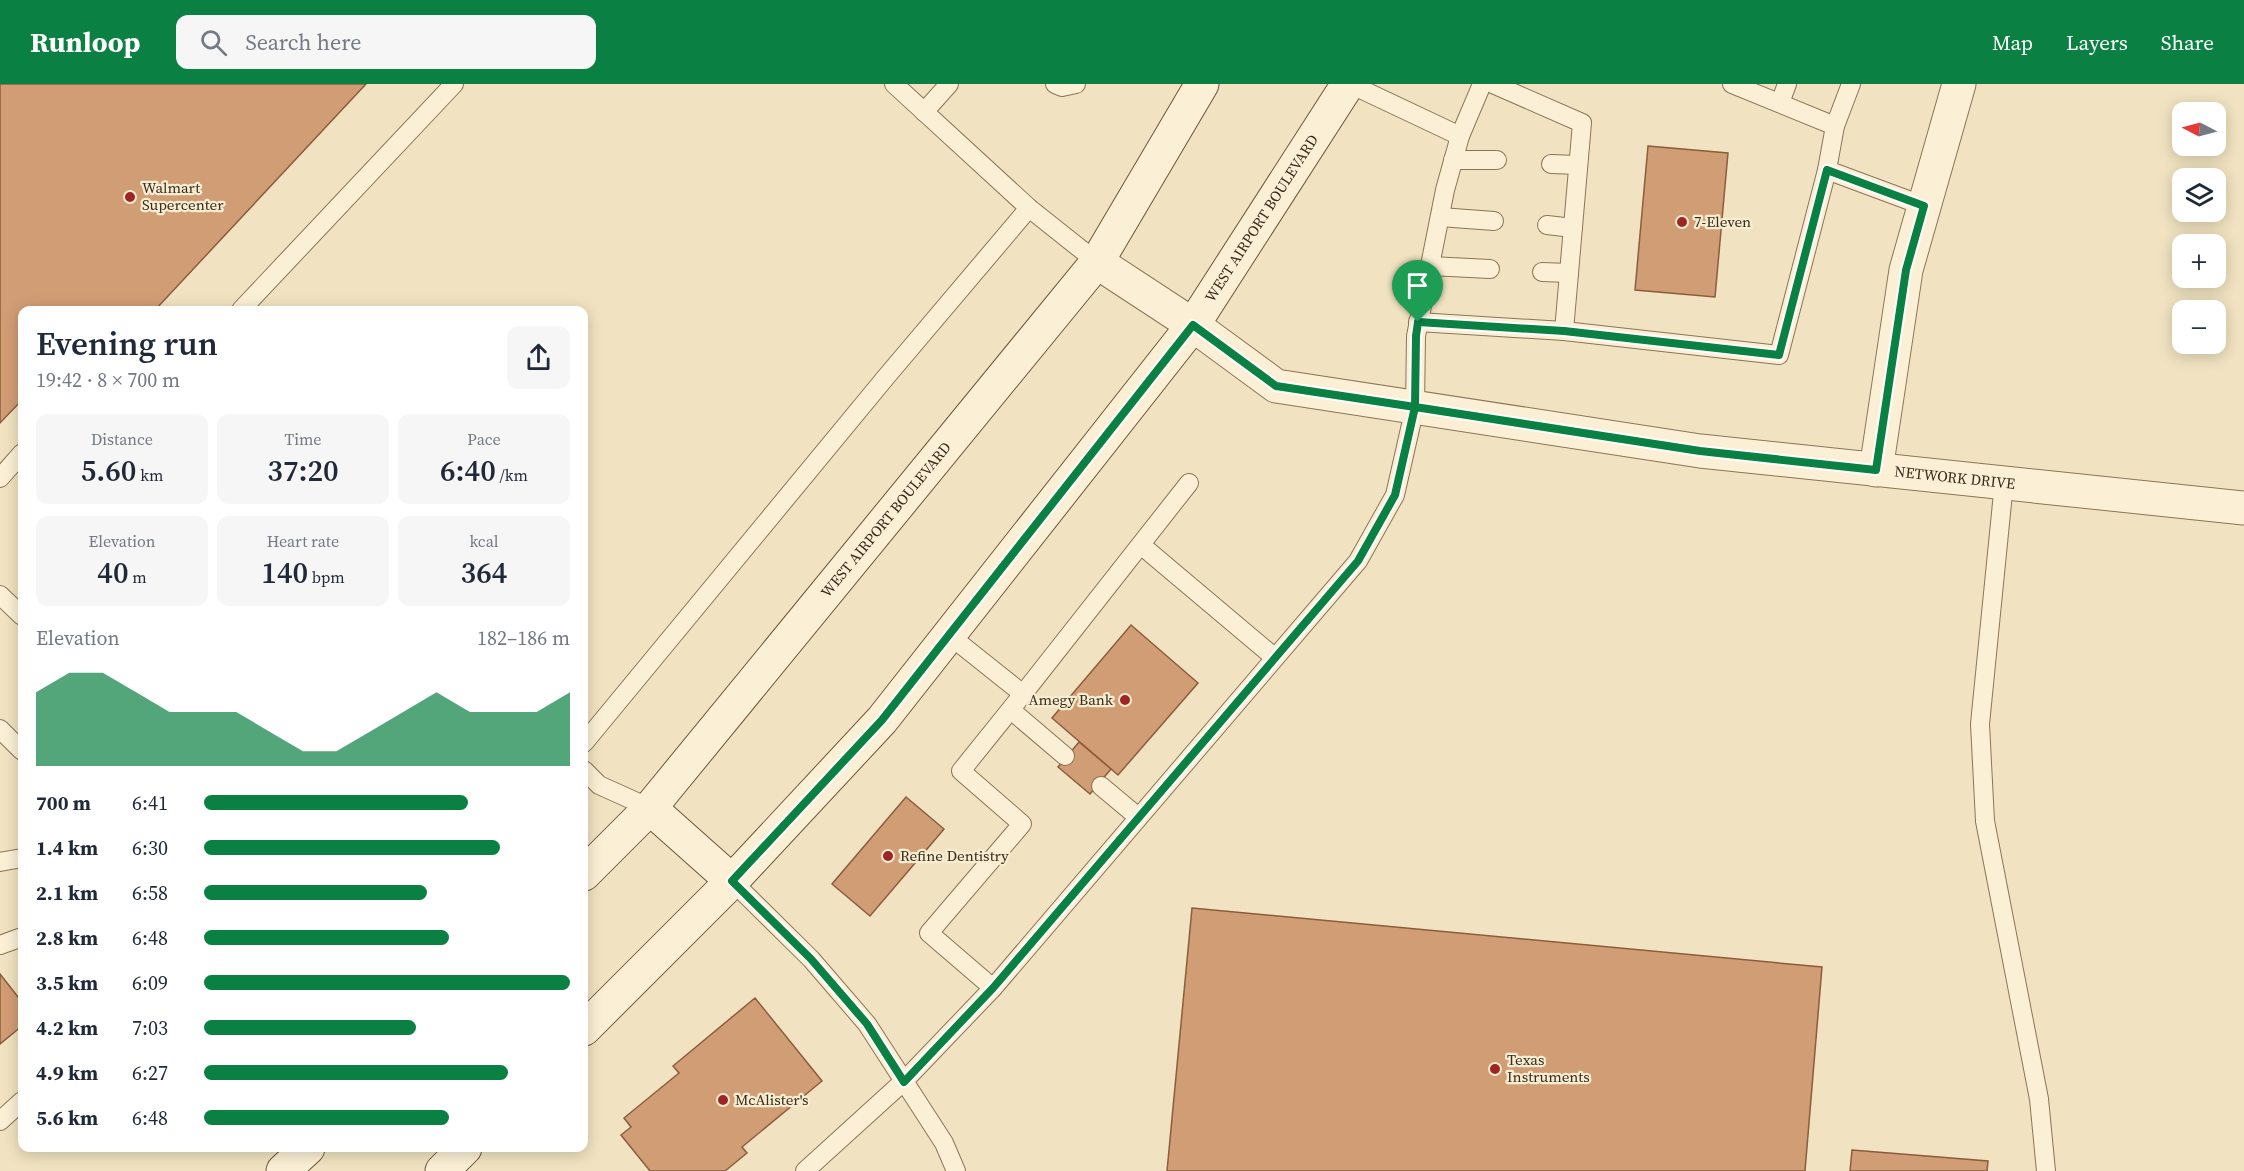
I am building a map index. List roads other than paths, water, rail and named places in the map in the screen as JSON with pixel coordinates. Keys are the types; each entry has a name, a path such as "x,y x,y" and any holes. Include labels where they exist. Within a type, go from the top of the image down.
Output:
{"main road":[{"name":"WEST AIRPORT BOULEVARD","path":"588,870 650,808 1097,262 1202,84"},
{"name":"WEST AIRPORT BOULEVARD","path":"588,1025 732,881 882,720 1193,325 1349,84"},
{"path":"1876,470 1906,270 1959,84"},
{"name":"NETWORK DRIVE","path":"1097,262 1193,325 1276,386 1700,451 2244,508"},
{"path":"650,808 732,881"},
{"path":"283,1171 304,1152"},
{"path":"442,1171 461,1152"}],"lane":[{"path":"245,306 454,84"},
{"path":"894,84 1029,208 1097,262"},
{"path":"924,112 949,84"},
{"path":"1054,84 1062,87 1076,84"},
{"path":"1349,84 1460,136"},
{"path":"805,1171 825,1164 993,988 1358,561 1395,495 1415,407 1416,336 1440,217 1460,136 1482,84"},
{"path":"1493,84 1582,123 1564,331"},
{"path":"1732,84 1835,126"},
{"path":"1780,103 1787,84"},
{"path":"1418,322 1564,331 1779,355 1827,170 1835,126 1851,84"},
{"path":"1453,160 1497,160"},
{"path":"1551,164 1578,165"},
{"path":"1827,170 1924,206"},
{"path":"588,738 886,376 1029,208"},
{"path":"1440,217 1494,221"},
{"path":"1547,225 1573,228"},
{"path":"1430,266 1490,269"},
{"path":"1542,272 1569,273"},
{"path":"0,478 18,458"},
{"path":"993,988 929,933 1022,824 961,771 1189,483"},
{"path":"2004,483 1980,724 1985,820 2039,1099 2046,1171"},
{"path":"1142,545 1274,657"},
{"path":"0,595 18,612"},
{"path":"949,635 1023,694"},
{"path":"1011,710 1065,756"},
{"path":"0,729 18,747"},
{"path":"588,774 599,785 650,808"},
{"path":"1101,786 1138,817"},
{"path":"0,862 18,859"},
{"path":"732,881 811,959 860,1016 944,1143 956,1171"},
{"path":"0,945 18,938"},
{"path":"0,1121 18,1105"}],"place":[{"name":"Walmart Supercenter","path":"130,197"},
{"name":"7-Eleven","path":"1682,222"},
{"name":"Amegy Bank","path":"1125,700"},
{"name":"Refine Dentistry","path":"888,856"},
{"name":"Texas Instruments","path":"1495,1069"},
{"name":"McAlister's","path":"723,1100"}]}
